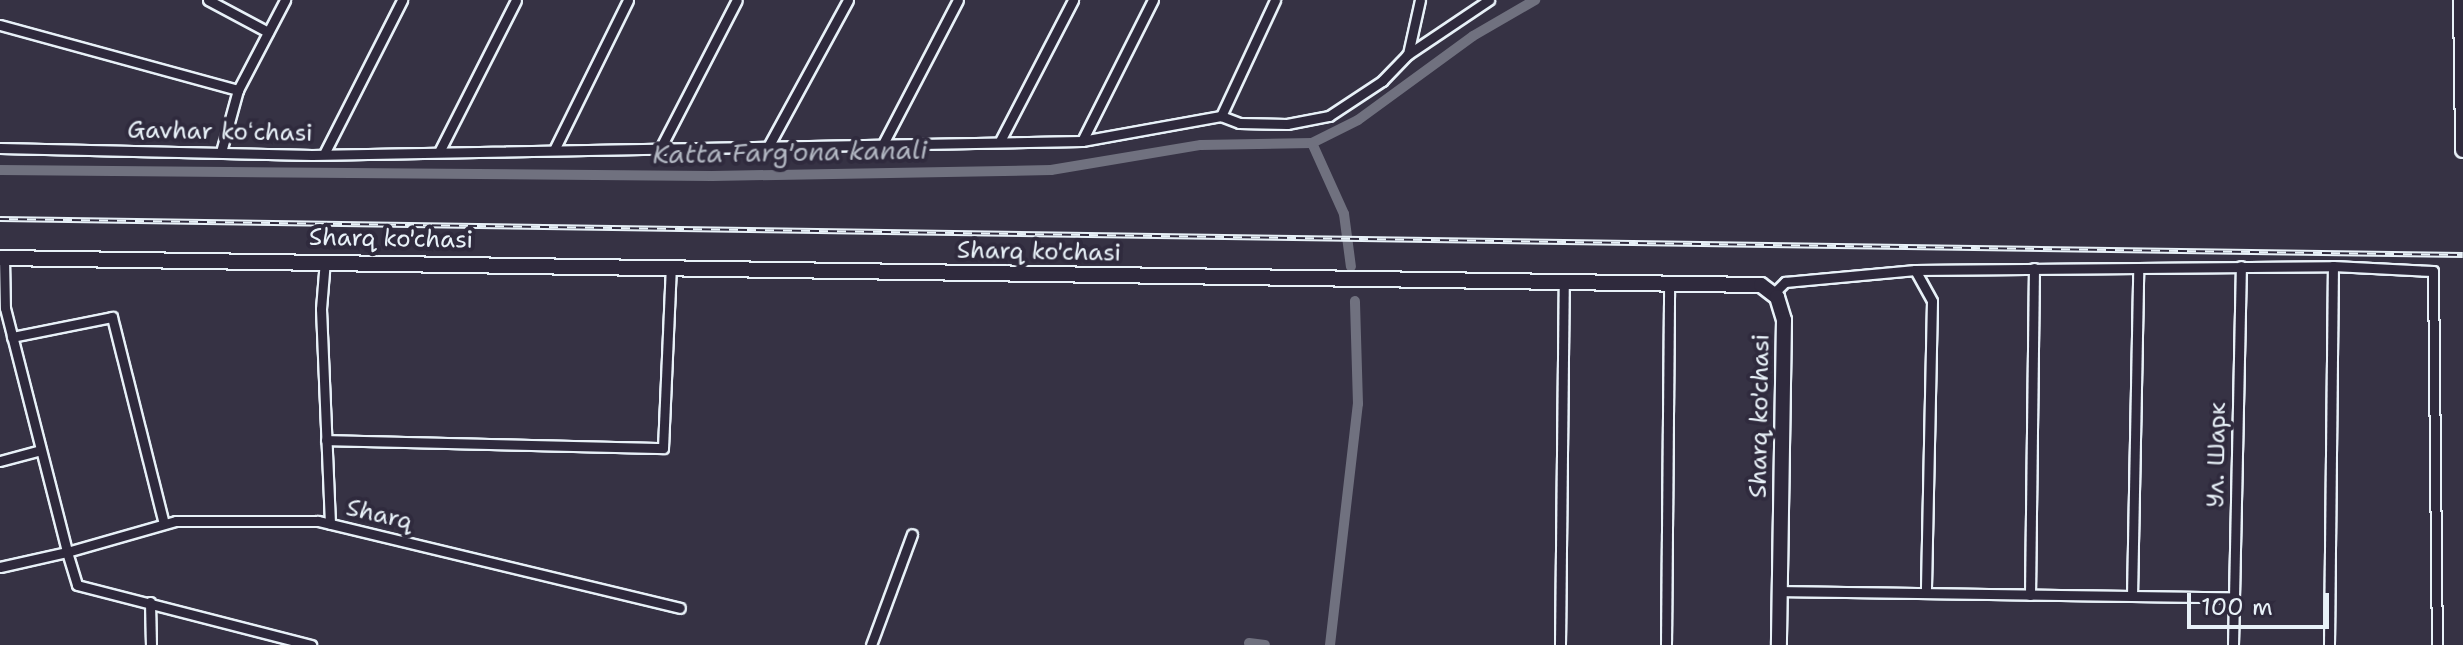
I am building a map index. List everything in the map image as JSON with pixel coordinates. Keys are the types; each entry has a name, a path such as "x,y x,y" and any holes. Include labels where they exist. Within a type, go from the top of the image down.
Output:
{"main road":[{"path":"2461,0 2463,150"},
{"name":"Sharq ko'chasi","path":"2,258 325,259 671,268 1756,284 1774,293 1784,320 1779,645"}],"street":[{"path":"208,0 268,32"},
{"path":"221,152 238,90 285,0"},
{"path":"324,154 402,0"},
{"path":"439,152 516,0"},
{"path":"554,150 628,0"},
{"path":"661,147 737,0"},
{"path":"769,145 848,0"},
{"path":"884,142 958,0"},
{"path":"1000,141 1073,0"},
{"path":"1082,141 1153,0"},
{"path":"1221,116 1275,0"},
{"path":"1407,55 1420,0"},
{"name":"Gavhar koʻchasi","path":"0,148 324,154 1082,141 1221,116 1239,123 1287,124 1329,116 1382,81 1407,55 1489,0"},
{"path":"0,25 238,90"},
{"path":"2,258 5,308 77,585 311,645"},
{"path":"325,259 326,440 330,524"},
{"name":"Ул. Шарк","path":"2233,645 2241,266"},
{"path":"2329,645 2333,266"},
{"path":"1774,293 1785,282 1915,270 2333,266 2433,271 2437,645"},
{"path":"326,440 663,448 671,268"},
{"path":"2030,595 2034,268"},
{"path":"1915,270 1932,301 1926,593"},
{"path":"2132,596 2138,270"},
{"path":"1666,645 1669,281"},
{"path":"1560,645 1564,283"},
{"path":"12,337 112,317 164,524"},
{"path":"0,461 41,450"},
{"name":"Sharq","path":"0,567 67,552 164,524 330,524 680,608"},
{"path":"871,645 912,534"},
{"path":"1779,591 2234,597"},
{"path":"150,602 151,645"}],"waterway":[{"name":"Katta Farg'ona kanali","path":"0,170 712,176 1051,170 1201,145 1312,143 1358,120 1473,36 1535,0"},
{"path":"1312,143 1344,214 1351,267"},
{"path":"1330,645 1358,404 1355,301"},
{"path":"1249,643 1265,645"}],"railway":[{"path":"0,219 2463,255"}]}
